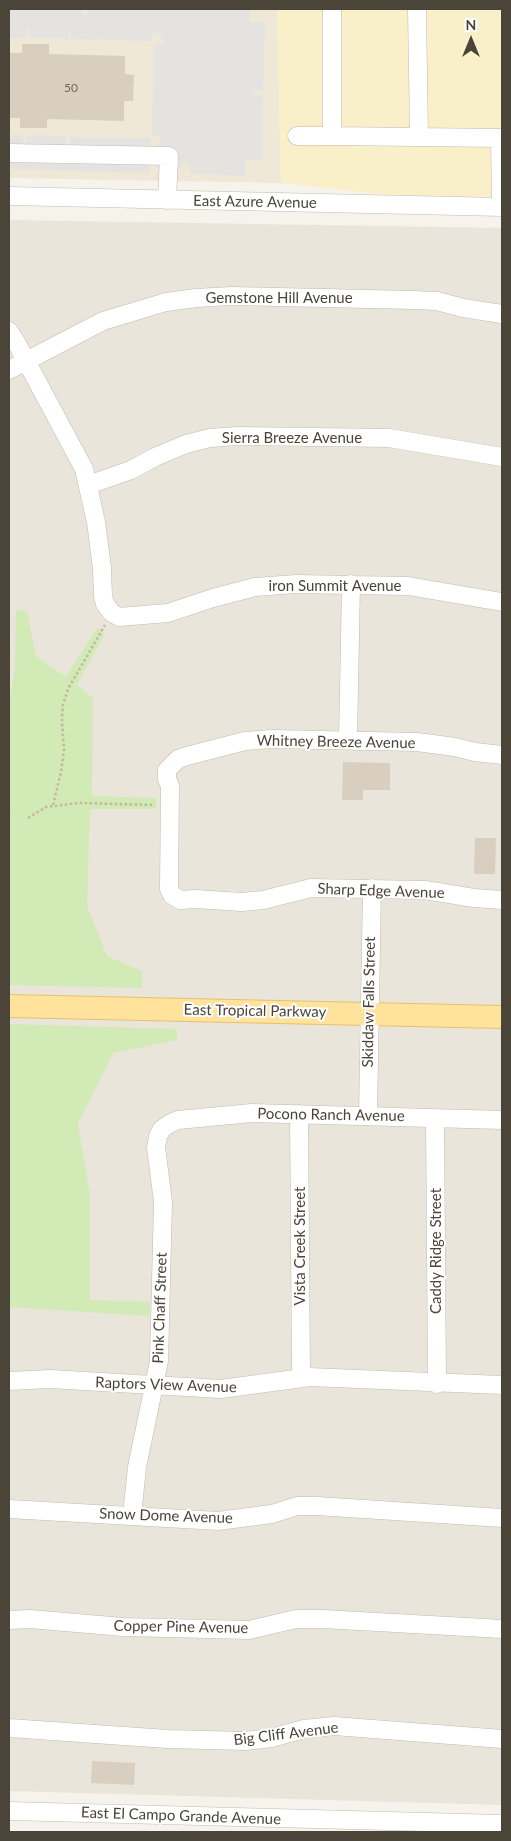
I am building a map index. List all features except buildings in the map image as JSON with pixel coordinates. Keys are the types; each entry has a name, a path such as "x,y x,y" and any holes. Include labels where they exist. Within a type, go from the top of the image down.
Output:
{"main road":[{"name":"East Tropical Parkway","path":"9,1006 502,1017"}],"street":[{"path":"332,9 332,136"},
{"path":"417,9 419,137"},
{"path":"297,136 501,138 502,207"},
{"path":"9,153 169,156 167,200"},
{"name":"East Azure Avenue","path":"9,196 502,207"},
{"name":"Gemstone Hill Avenue","path":"9,370 103,321 166,302 196,298 232,296 437,301 502,314"},
{"path":"9,331 84,469 96,522 102,568 103,596 105,604 112,613"},
{"name":"Sierra Breeze Avenue","path":"88,485 131,470 154,457 186,444 210,438 237,436 388,438 502,458"},
{"name":"iron Summit Avenue","path":"112,613 119,617 168,613 255,587 296,584 408,586 502,602"},
{"path":"348,741 351,584"},
{"name":"Whitney Breeze Avenue","path":"169,805 170,786 167,770 172,764 186,756 245,741 272,739 426,743 502,755"},
{"name":"Sharp Edge Avenue","path":"169,805 169,889 172,895 180,900 242,902 263,900 311,888 425,890 474,898 502,900"},
{"name":"Skiddaw Falls Street","path":"368,1116 372,888"},
{"name":"Pocono Ranch Avenue","path":"162,1129 178,1120 252,1113 502,1120"},
{"name":"Vista Creek Street","path":"299,1114 302,1378"},
{"name":"Caddy Ridge Street","path":"436,1118 437,1384"},
{"name":"Pink Chaff Street","path":"132,1516 137,1467 159,1361 163,1202 156,1147 158,1136 162,1129"},
{"name":"Raptors View Avenue","path":"9,1381 50,1379 221,1390 310,1377 502,1386"},
{"name":"Snow Dome Avenue","path":"9,1509 218,1520 272,1514 297,1506 317,1506 502,1518"},
{"name":"Copper Pine Avenue","path":"9,1620 30,1619 123,1627 249,1630 296,1619 323,1619 502,1629"},
{"name":"Big Cliff Avenue","path":"9,1728 167,1740 245,1741 271,1738 304,1729 334,1726 502,1739"},
{"name":"East El Campo Grande Avenue","path":"9,1811 351,1827 502,1824"}],"path":[{"path":"53,805 64,750 62,705 68,689 112,613"},
{"path":"28,818 38,810 53,805 79,802 169,805"}],"shaded area":[{"path":"9,9 277,9 281,183 9,178"},
{"path":"9,9 82,9 83,14 87,14 88,9 251,9 250,22 265,22 263,91 252,92 253,95 263,96 262,160 246,160 245,176 191,174 190,165 183,164 179,168 178,179 181,182 161,182 160,170 156,164 150,164 150,173 9,169 9,135 23,135 24,145 26,145 27,135 66,136 66,145 69,146 71,137 150,138 150,146 157,146 161,139 160,136 152,135 154,45 162,44 163,40 155,32 152,34 152,41 72,39 70,29 68,31 68,39 30,38 28,28 26,29 26,38 9,38"},
{"path":"9,220 502,228 502,1805 9,1791"}],"green space":[{"path":"16,610 27,611 36,656 66,677 97,628 105,633 77,685 93,698 92,796 156,798 156,809 90,809 87,906 107,956 142,971 142,988 9,985 9,703 15,669"},
{"path":"9,1024 177,1029 177,1040 113,1053 78,1123 90,1196 90,1300 150,1302 149,1316 9,1307"}],"sand":[{"path":"277,9 502,9 502,197 388,195 281,183"}]}
